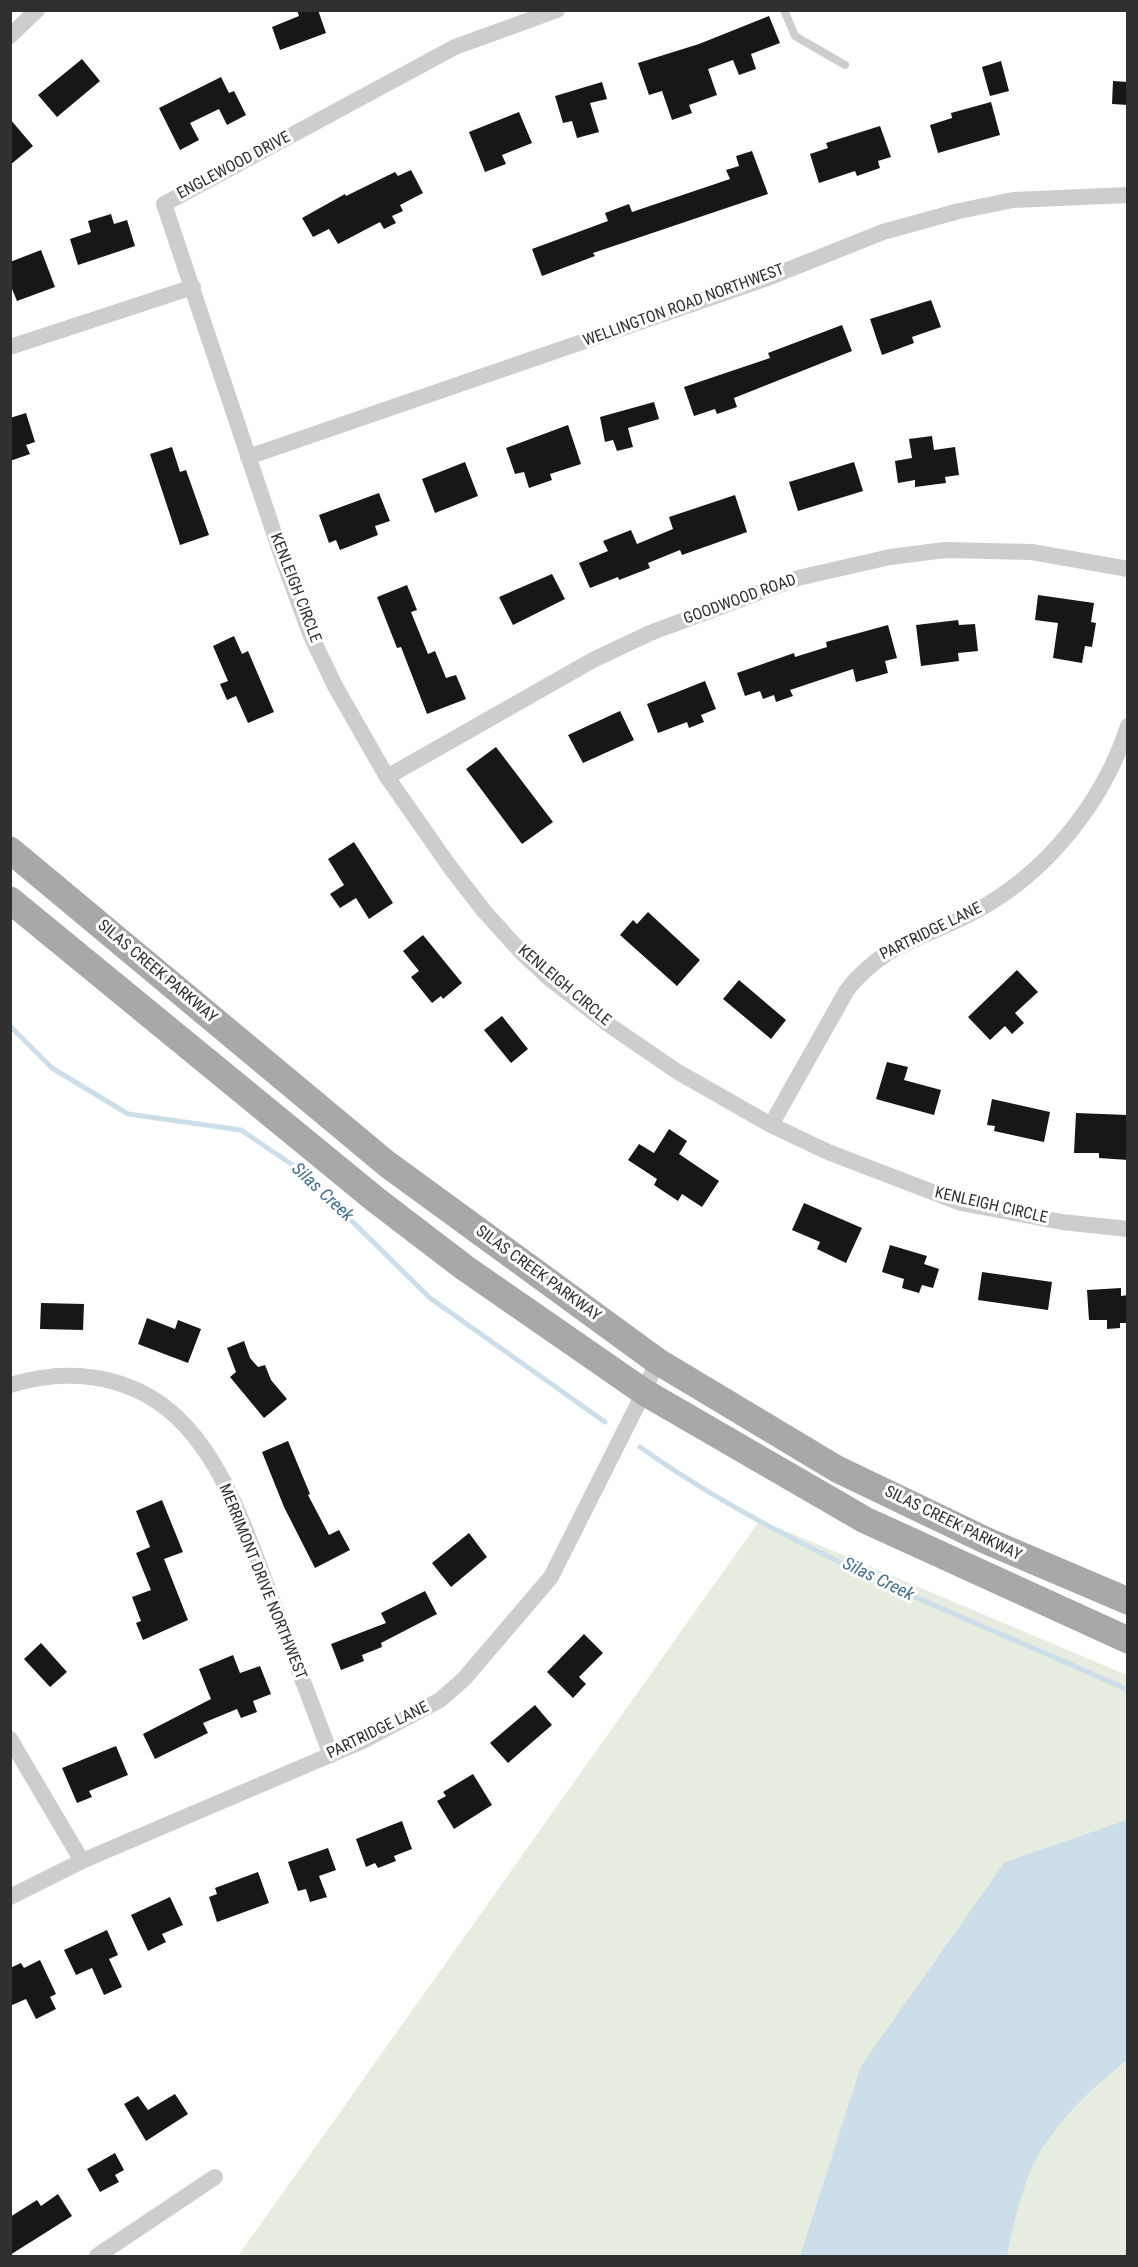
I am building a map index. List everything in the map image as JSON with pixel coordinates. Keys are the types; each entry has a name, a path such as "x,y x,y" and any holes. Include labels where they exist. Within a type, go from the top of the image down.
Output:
{"main road":[{"name":"SILAS CREEK PARKWAY","path":"10,850 387,1164 657,1361 837,1469 987,1540 1120,1596"},
{"name":"SILAS CREEK PARKWAY","path":"10,900 376,1200 465,1268 644,1392 866,1520 1128,1640"}],"street":[{"path":"10,36 37,10"},
{"name":"ENGLEWOOD DRIVE","path":"193,287 164,204 455,47 557,10"},
{"name":"WELLINGTON ROAD NORTHWEST","path":"248,457 765,279 883,232 959,211 1013,200 1128,195"},
{"path":"10,347 193,287"},
{"name":"KENLEIGH CIRCLE","path":"193,287 248,457 311,636 335,686 387,777 484,911 550,979 612,1027 678,1071 771,1125 828,1152 961,1203 1062,1222 1128,1229"},
{"name":"GOODWOOD ROAD","path":"387,777 593,660 650,633 798,578 890,557 945,550 1032,552 1128,569"},
{"name":"PARTRIDGE LANE","path":"771,1125 847,990 861,972 878,957 898,945 972,913 993,901 1047,855 1098,795 1113,767 1128,726"},
{"name":"PARTRIDGE LANE","path":"10,1898 82,1861 331,1755 413,1716 440,1700 464,1679 551,1577 644,1392 657,1361"},
{"name":"MERRIMONT DRIVE NORTHWEST","path":"10,1385 60,1374 84,1374 108,1379 157,1403 194,1435 226,1488 254,1553 331,1755"},
{"path":"10,1739 82,1861"},
{"path":"97,2256 215,2176"}],"lane":[{"path":"784,10 795,36 845,65"}],"shaded area":[{"path":"760,1520 1127,1675 1127,2256 238,2256"}],"water":[{"path":"1127,1820 1127,2060 1080,2101 1041,2150 1024,2187 1007,2256 800,2256 861,2066 1005,1862"}],"building":[{"path":"297,10 318,10 326,33 280,50 272,27 299,16"},
{"path":"769,16 780,43 751,54 756,69 739,75 733,60 708,69 717,95 689,105 692,113 672,120 662,91 649,95 638,63 699,44"},
{"path":"82,59 100,81 57,117 38,95"},
{"path":"1001,61 1009,91 990,96 982,67"},
{"path":"221,77 229,93 234,91 246,115 227,125 219,109 190,123 199,140 180,150 159,108"},
{"path":"1113,81 1128,82 1128,105 1112,104"},
{"path":"602,82 607,99 590,103 599,132 577,138 572,121 563,123 555,96"},
{"path":"991,102 1000,135 938,153 930,125 952,118 951,113"},
{"path":"519,112 532,143 502,155 506,164 485,172 469,132"},
{"path":"10,119 33,146 10,165"},
{"path":"880,126 891,157 878,161 880,168 857,176 855,171 819,183 810,154 828,148 826,143"},
{"path":"752,151 768,194 593,253 595,256 542,276 532,249 608,221 605,213 629,204 632,212 730,179 726,170 739,166 736,156"},
{"path":"411,170 423,193 400,205 403,211 392,216 396,223 384,229 380,222 338,244 329,229 313,237 302,218 345,194 346,196 395,172 398,176"},
{"path":"111,214 114,224 127,220 135,246 78,265 70,239 91,232 88,221"},
{"path":"41,250 55,287 17,301 10,284 10,262"},
{"path":"931,300 941,327 912,337 914,343 882,355 870,319"},
{"path":"842,325 852,351 734,398 737,407 717,414 715,409 694,416 684,387 770,358 768,353"},
{"path":"654,402 659,419 628,428 633,447 617,451 613,440 605,442 600,417"},
{"path":"26,413 35,442 26,445 30,454 10,461 10,418"},
{"path":"568,425 581,464 550,474 552,480 529,488 524,472 515,474 506,448"},
{"path":"932,436 934,450 955,447 959,475 945,477 946,483 915,487 915,480 898,483 895,461 912,458 909,439"},
{"path":"172,447 180,472 186,470 209,535 180,545 150,454"},
{"path":"465,462 478,496 435,513 422,479"},
{"path":"854,462 863,491 798,511 789,482"},
{"path":"379,493 390,521 375,526 378,535 340,550 336,540 329,543 319,515"},
{"path":"735,495 747,532 682,555 680,550 648,563 650,568 590,588 579,563 608,551 603,541 631,530 637,544 673,529 669,517"},
{"path":"552,574 565,599 513,625 499,597"},
{"path":"407,585 417,610 411,612 428,654 435,651 446,678 456,675 466,699 427,714 401,647 397,648 377,597"},
{"path":"1038,595 1094,603 1091,622 1096,623 1092,647 1085,646 1082,663 1053,658 1058,623 1035,620"},
{"path":"958,620 959,625 975,624 978,651 958,653 959,661 921,666 916,625"},
{"path":"888,625 897,658 885,661 888,673 856,682 853,669 790,690 793,696 776,702 774,695 763,699 760,691 745,696 737,673 794,653 795,657 827,647 826,642"},
{"path":"234,636 242,654 248,651 274,712 248,723 236,696 227,700 220,684 228,681 213,646"},
{"path":"705,681 716,709 701,715 704,722 689,728 687,722 658,733 647,704"},
{"path":"620,711 634,740 583,763 568,735"},
{"path":"496,747 553,822 522,844 466,769"},
{"path":"354,842 393,903 369,919 356,898 340,908 330,894 344,885 328,859"},
{"path":"648,912 700,960 677,986 620,935 633,920 637,924"},
{"path":"423,935 462,983 443,999 441,996 432,1003 411,977 419,971 403,951"},
{"path":"1017,970 1038,992 1015,1013 1024,1023 1012,1034 1005,1026 990,1040 968,1017"},
{"path":"739,980 786,1020 771,1039 723,999"},
{"path":"502,1016 528,1049 511,1063 484,1030"},
{"path":"887,1062 908,1067 904,1080 941,1090 934,1115 876,1099"},
{"path":"992,1099 1050,1112 1044,1142 994,1131 995,1126 987,1125"},
{"path":"1076,1113 1128,1115 1128,1160 1099,1158 1099,1153 1074,1153"},
{"path":"669,1129 687,1141 679,1154 719,1181 702,1207 682,1194 678,1201 654,1185 657,1179 628,1160 639,1144 654,1153"},
{"path":"804,1203 862,1228 846,1263 817,1249 820,1242 792,1230"},
{"path":"890,1245 927,1256 924,1264 939,1269 933,1288 922,1285 919,1293 902,1288 904,1279 882,1272"},
{"path":"982,1272 1052,1282 1048,1310 978,1300"},
{"path":"1121,1288 1121,1296 1128,1295 1128,1323 1120,1323 1120,1328 1107,1329 1107,1320 1089,1320 1087,1290"},
{"path":"41,1303 84,1304 83,1330 40,1329"},
{"path":"147,1318 175,1329 178,1320 201,1329 188,1363 138,1344"},
{"path":"244,1341 250,1358 258,1367 265,1365 271,1380 287,1399 264,1418 230,1377 236,1372 227,1348"},
{"path":"288,1441 310,1494 308,1495 329,1535 339,1530 350,1550 315,1568 284,1507 262,1452"},
{"path":"162,1500 183,1552 164,1559 188,1620 143,1640 136,1623 141,1621 132,1597 151,1590 136,1553 150,1547 136,1511"},
{"path":"469,1533 487,1557 451,1587 432,1563"},
{"path":"425,1591 437,1614 381,1643 382,1647 362,1655 364,1661 341,1670 331,1644 386,1623 381,1613"},
{"path":"584,1634 603,1653 579,1677 586,1684 573,1698 547,1672"},
{"path":"41,1643 67,1672 50,1687 24,1659"},
{"path":"233,1655 240,1673 260,1666 271,1694 253,1701 257,1712 241,1718 237,1709 203,1723 208,1733 155,1759 143,1734 211,1699 199,1669"},
{"path":"535,1705 552,1725 508,1763 490,1743"},
{"path":"116,1746 128,1775 89,1791 92,1797 77,1803 62,1768"},
{"path":"473,1774 492,1805 454,1829 437,1801 446,1796 443,1792"},
{"path":"402,1821 412,1849 394,1856 396,1861 378,1868 375,1863 366,1867 356,1839"},
{"path":"328,1848 336,1870 319,1876 327,1897 310,1902 306,1889 298,1891 288,1862"},
{"path":"258,1872 269,1903 217,1922 209,1897 217,1894 215,1888"},
{"path":"170,1897 183,1925 162,1934 166,1942 148,1951 131,1915"},
{"path":"107,1930 118,1955 109,1959 122,1987 104,1995 92,1968 76,1975 64,1950"},
{"path":"40,1960 56,1994 50,1997 56,2009 36,2019 26,1999 10,2006 10,1968 21,1963 24,1968"},
{"path":"175,2094 188,2114 146,2141 124,2104 138,2096 148,2110"},
{"path":"115,2153 124,2170 115,2175 119,2182 100,2192 87,2169"},
{"path":"58,2194 72,2216 10,2255 10,2217 37,2200 41,2206"}],"waterway":[{"name":"Silas Creek","path":"10,1026 52,1068 128,1114 241,1130 300,1170 430,1298 605,1422"},
{"name":"Silas Creek","path":"640,1447 697,1485 816,1551 1128,1690"}]}
